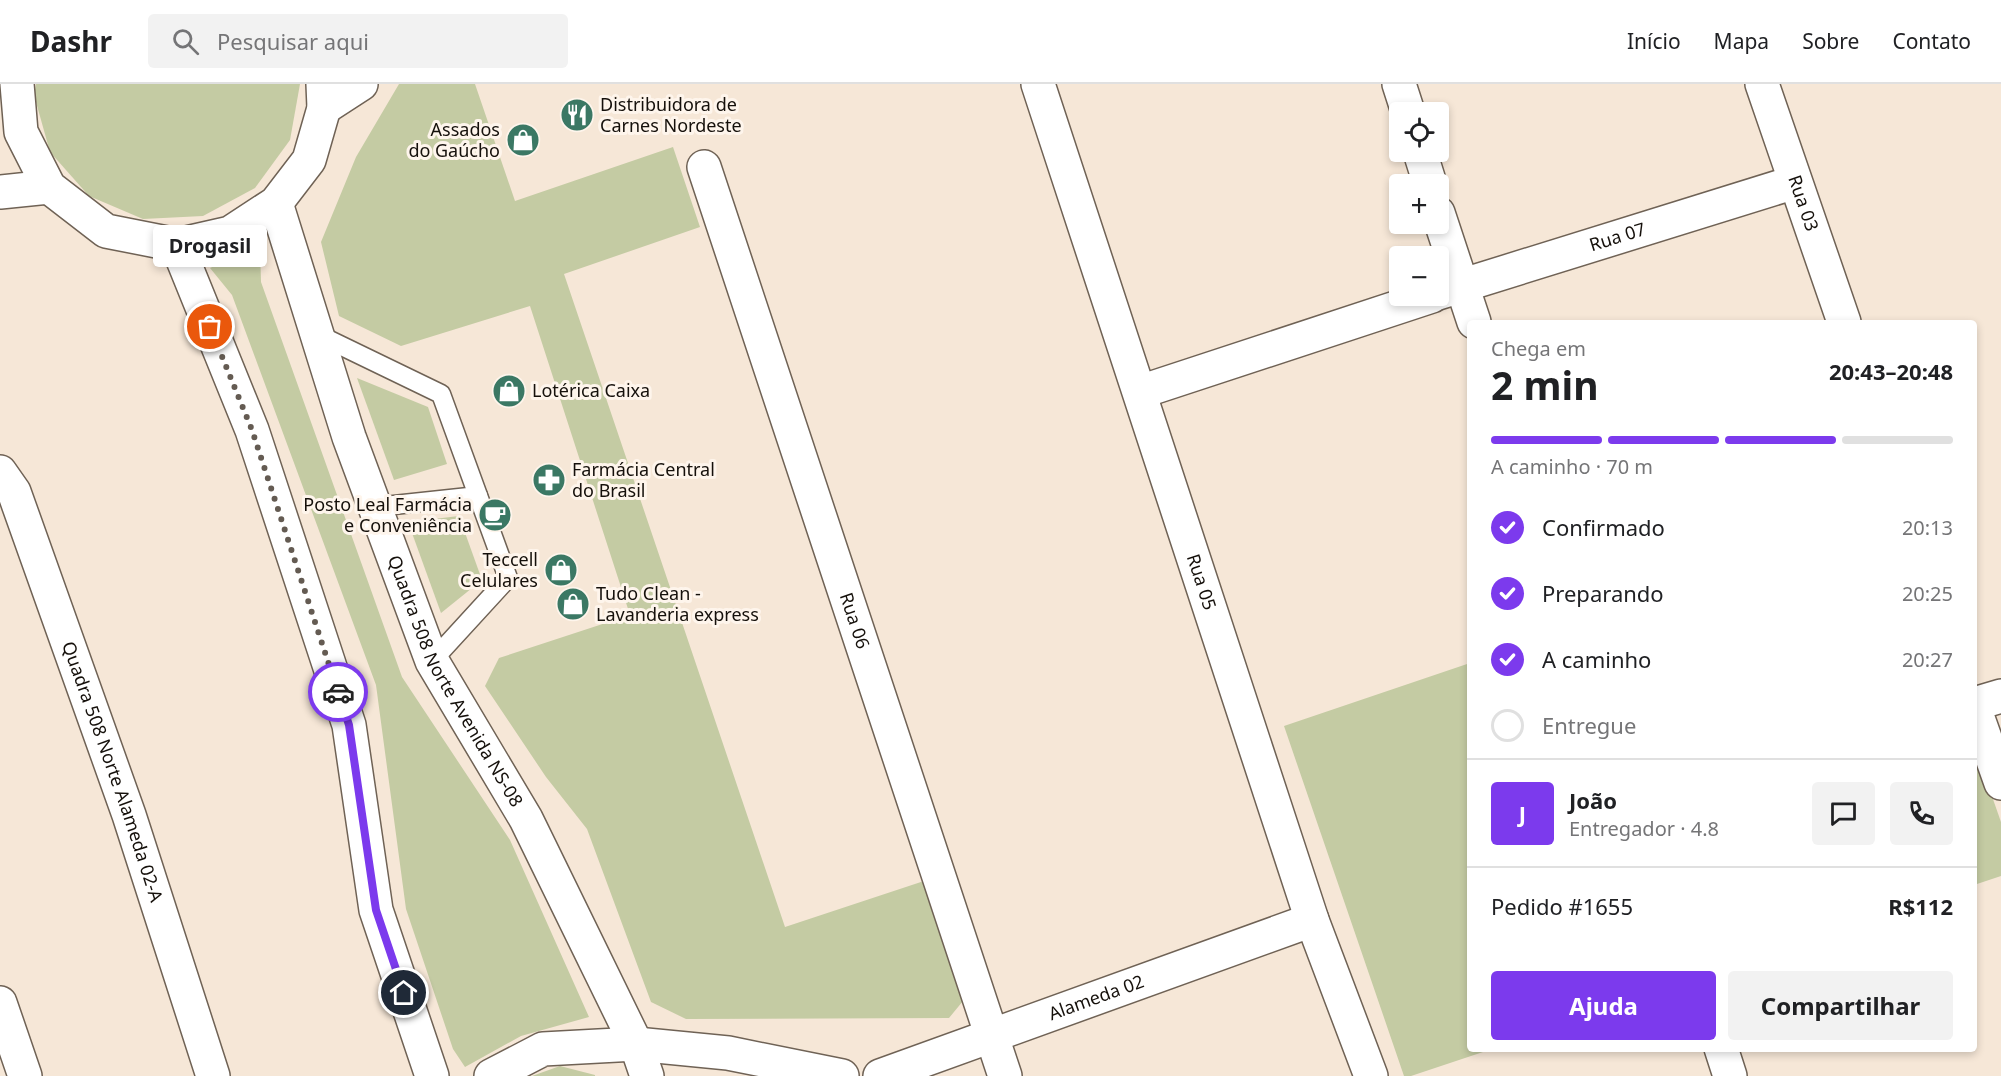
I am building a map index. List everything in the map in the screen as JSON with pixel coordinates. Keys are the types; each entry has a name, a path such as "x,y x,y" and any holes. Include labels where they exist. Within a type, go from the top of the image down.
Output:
{"street":[{"path":"17,84 21,132 49,187 106,231 177,245 230,233 276,203 309,160 324,96 361,84"},
{"name":"Rua 05","path":"1038,84 1312,920 1371,1076"},
{"path":"1399,84 1405,102"},
{"name":"Rua 03","path":"1762,84 1843,320"},
{"name":"Rua 06","path":"705,167 1005,1076"},
{"name":"Rua 07","path":"1449,290 1795,182"},
{"path":"0,192 49,187"},
{"name":"Quadra 508 Norte Avenida NS-08","path":"276,203 349,437 432,661 526,819 636,1044 647,1076"},
{"path":"177,245 252,430 349,725 376,910 432,1076"},
{"path":"1449,297 1472,320"},
{"name":"Rua 07","path":"1140,392 1401,306"},
{"name":"Quadra 508 Norte Alameda 02-A","path":"0,472 14,492 125,804 213,1076"},
{"path":"1977,705 2001,696"},
{"path":"1977,715 2001,783"},
{"name":"Alameda 02","path":"880,1076 1312,920"},
{"path":"0,1003 25,1076"},
{"path":"491,1076 543,1049 636,1044 728,1053 842,1076"},
{"path":"1722,1052 1730,1076"}],"lane":[{"path":"317,334 441,394 508,578 432,661"},
{"path":"375,507 478,496"}],"green space":[{"path":"36,84 300,84 290,140 255,188 203,216 143,219 89,196 50,152 34,95"},
{"path":"399,84 475,84 515,201 673,147 700,227 564,274 785,927 927,880 963,1001 949,1018 686,1019 651,1002 587,829 546,777 485,686 499,658 630,615 530,306 401,346 339,316 321,242 356,157"},
{"path":"260,246 261,282 402,677 510,840 589,1017 521,1036 465,1067 453,1049 406,909 376,685 232,295 210,268"},
{"path":"357,378 428,407 447,464 394,480"},
{"path":"459,516 482,580 441,613 408,522"},
{"path":"1467,664 1467,1052 1483,1052 1411,1076 1404,1076 1284,726"},
{"path":"1977,754 2001,822 2001,876 1977,884"},
{"path":"560,1066 595,1075 595,1076 532,1076"}],"way so far":[{"path":"210,327 252,430 338,692"}],"place":[{"name":"Distribuidora de Carnes Nordeste","path":"577,115"},
{"name":"Assados do Gaúcho","path":"523,140"},
{"name":"Drogasil","path":"210,327"},
{"name":"Lotérica Caixa","path":"509,391"},
{"name":"Farmácia Central do Brasil","path":"549,480"},
{"name":"Posto Leal Farmácia e Conveniência","path":"495,515"},
{"name":"Teccell Celulares","path":"561,570"},
{"name":"Tudo Clean - Lavanderia express","path":"573,604"}],"route":[{"path":"338,692 349,725 376,910 404,993"}]}
